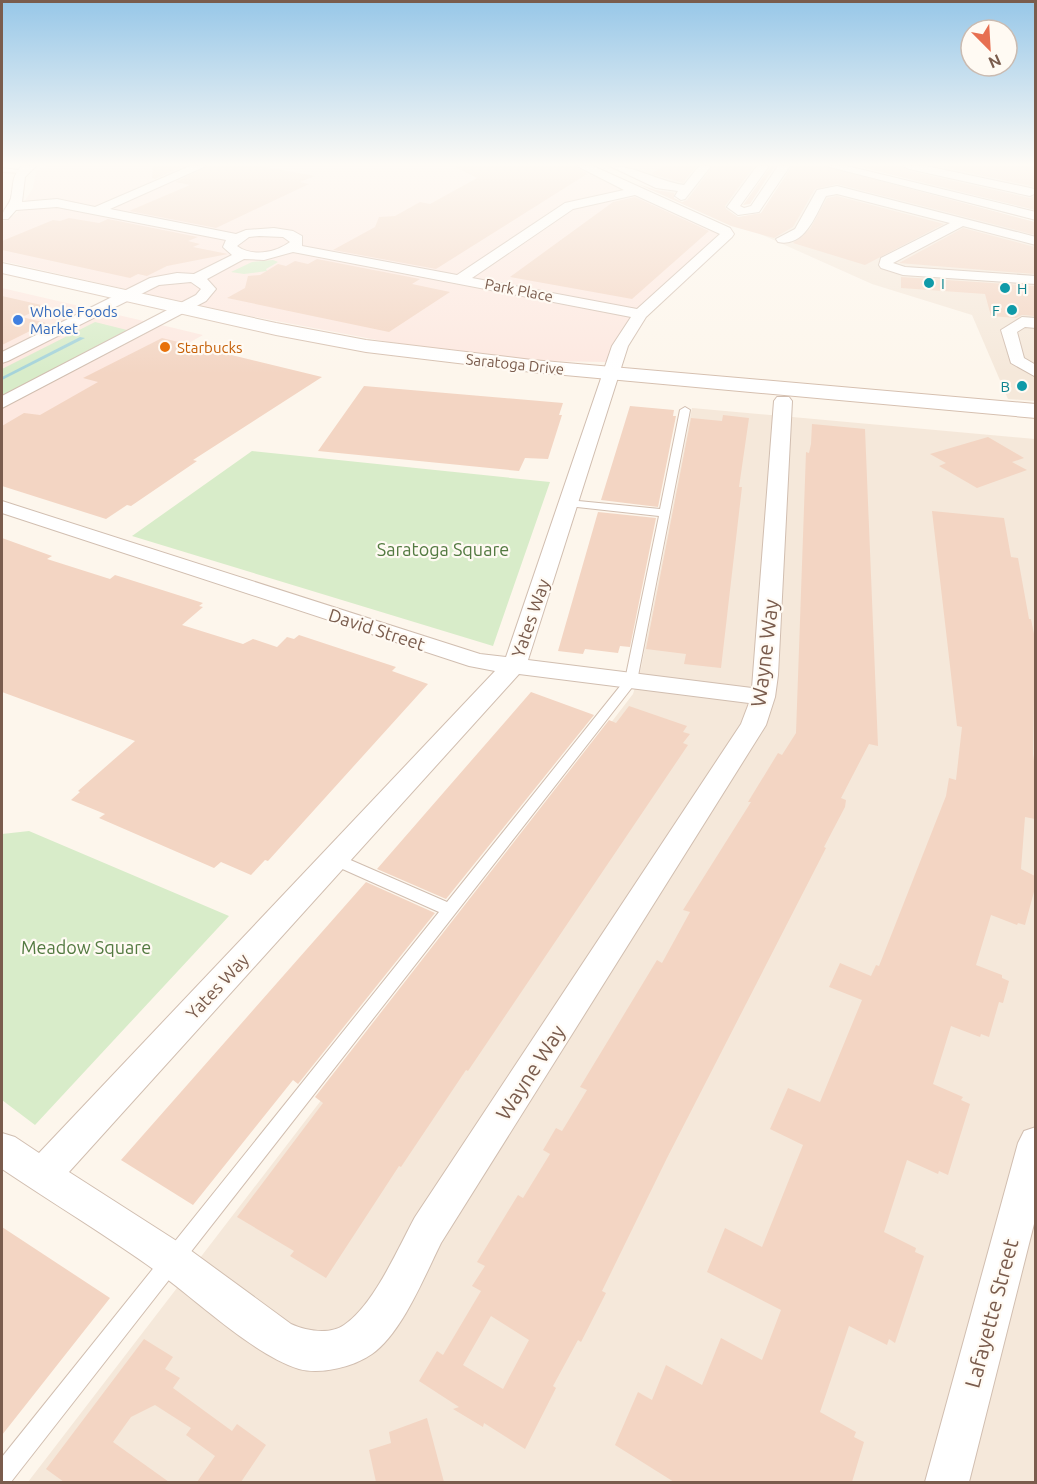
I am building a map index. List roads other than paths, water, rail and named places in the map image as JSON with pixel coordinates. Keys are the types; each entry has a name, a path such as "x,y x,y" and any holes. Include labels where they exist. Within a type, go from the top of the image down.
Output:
{"main road":[{"name":"Saratoga Drive","path":"2,268 366,346 783,401 1035,424"},
{"name":"Saratoga Drive","path":"2,284 259,341 362,359 474,373 608,379 1035,411"}],"street":[{"path":"223,235 237,238"},
{"path":"243,254 230,247 231,242 247,235"},
{"path":"289,235 297,239 297,244 292,248"},
{"path":"461,279 526,235"},
{"name":"Yates Way","path":"42,1175 513,666 520,652 620,346 640,314 726,235"},
{"path":"783,239 792,235"},
{"path":"936,235 886,261 886,265 903,271 1035,280"},
{"path":"1013,235 1035,241"},
{"name":"Park Place","path":"2,358 155,281 176,278 195,279 243,254 269,254 292,248 640,314"},
{"path":"2,403 201,297 209,289 203,281 195,279"},
{"path":"1035,323 1022,322 1009,330 1017,360 1035,372"},
{"name":"Wayne Way","path":"2,1149 173,1260 276,1338 300,1349 330,1351 358,1340 380,1317 399,1287 428,1230 753,725 764,697 783,401"},
{"name":"David Street","path":"2,507 477,661 764,697"},
{"name":"Lafayette Street","path":"947,1482 1028,1205 1035,1143"}],"lane":[{"path":"2,1475 631,681 685,410"},
{"path":"568,503 665,513"},
{"path":"334,859 450,909"}],"waterway":[{"path":"2,379 82,338"}],"place":[{"name":"I","path":"929,283"},
{"name":"H","path":"1005,288"},
{"name":"F","path":"1012,310"},
{"name":"Whole Foods Market","path":"18,320"},
{"name":"Starbucks","path":"165,347"},
{"name":"B","path":"1022,386"}],"park label":[{"name":"Saratoga Square","path":"443,549"},
{"name":"Meadow Square","path":"86,947"}]}
